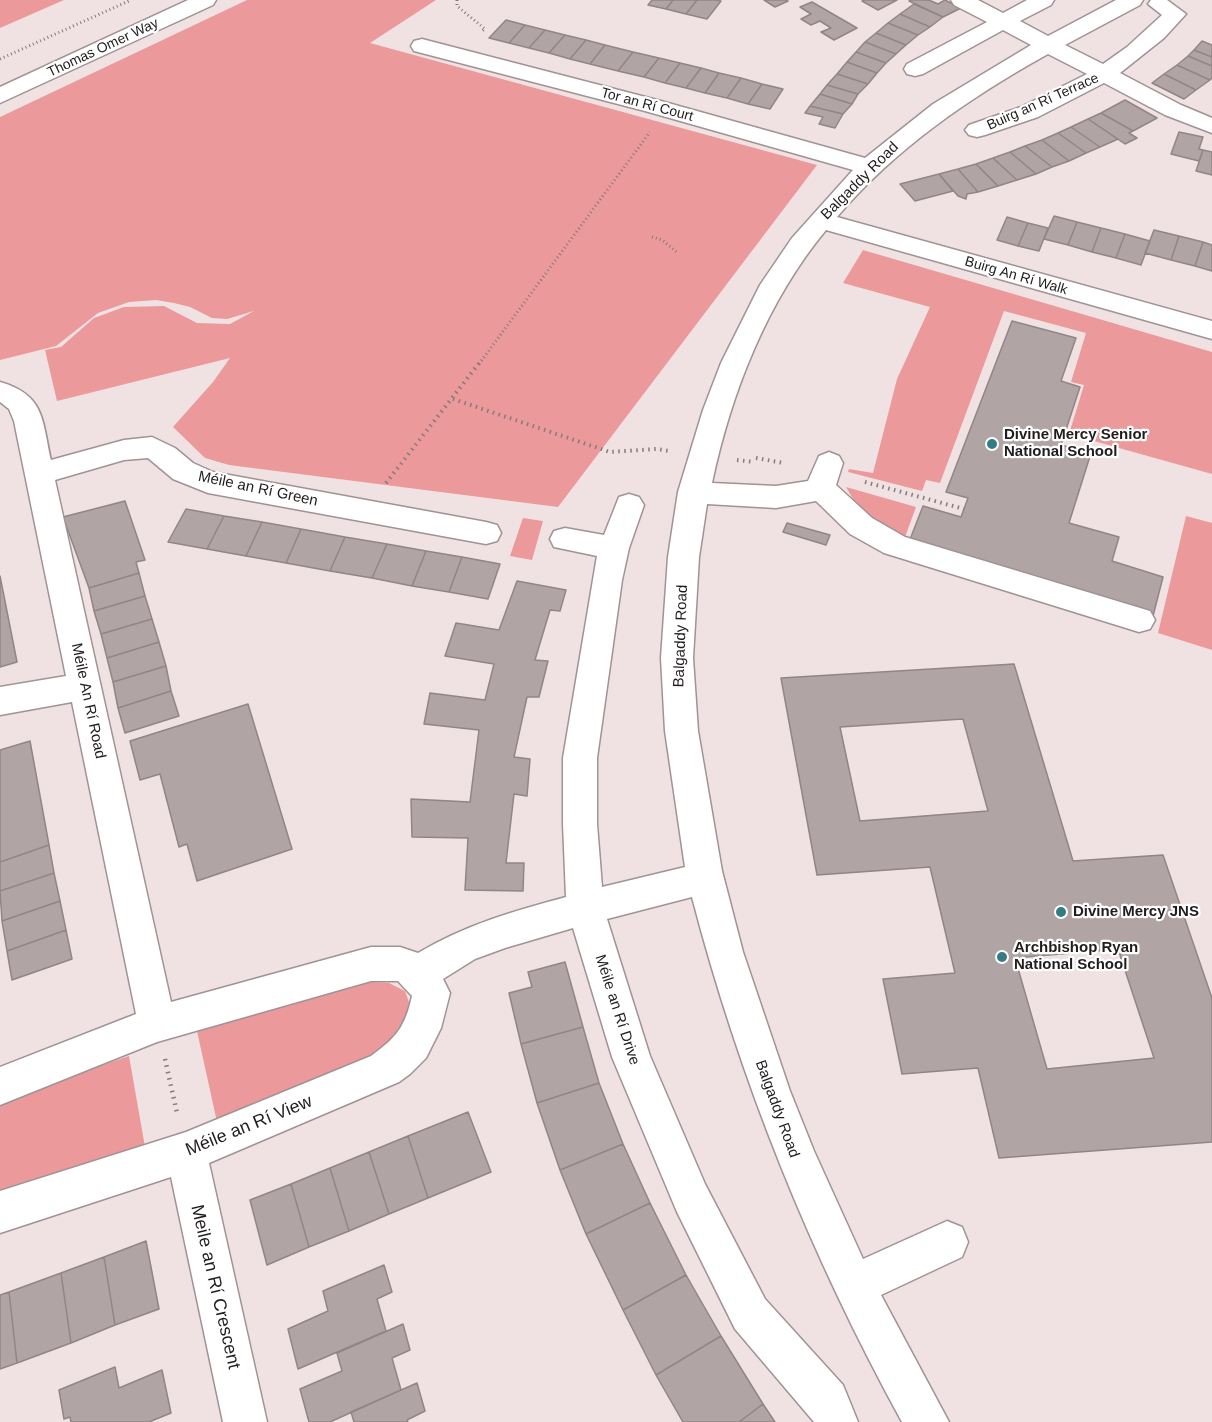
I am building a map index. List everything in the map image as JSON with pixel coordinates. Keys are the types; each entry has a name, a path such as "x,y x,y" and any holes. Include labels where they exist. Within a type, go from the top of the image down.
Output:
{"street":[{"name":"Thomas Omer Way","path":"0,74 161,0"},
{"name":"Thomas Omer Way","path":"0,96 205,0"},
{"path":"962,0 1173,110 1212,126"},
{"path":"915,69 1043,0"},
{"name":"Balgaddy Road","path":"927,1422 854,1285 790,1147 749,1031 706,878 679,709 678,633 693,492 704,446 737,355 779,274 820,220 870,166 904,137 959,97 1049,45 1146,2"},
{"name":"Buirg an Rí Terrace","path":"977,130 1008,121 1105,74 1163,28 1175,14 1146,2"},
{"name":"Tor an Rí Court","path":"422,46 870,166"},
{"name":"Buirg An Rí Walk","path":"820,220 1212,330"},
{"name":"Méile An Rí Road","path":"0,393 10,395 23,405 40,474 157,1024"},
{"name":"Méile an Rí Green","path":"40,474 124,450 152,447 183,471 208,482 486,533"},
{"path":"693,492 759,497 804,494 824,476 861,526 895,545 1139,620"},
{"name":"Méile an Rí Drive","path":"629,505 614,548 607,580 580,758 580,824 585,908 631,1057 691,1198 750,1314 827,1401 836,1422"},
{"path":"565,539 614,548"},
{"path":"0,701 84,686"},
{"path":"0,1086 157,1024 371,964 398,961 419,973 462,946 504,931 706,878"},
{"name":"Méile an Rí View","path":"0,1212 186,1152 385,1069 405,1055 420,1037 431,993 419,973"},
{"name":"Meile an Rí Crescent","path":"186,1152 245,1422"},
{"path":"854,1285 947,1242"}],"path":[{"path":"0,59 130,0"},
{"path":"380,492 453,399 655,126"},
{"path":"652,237 662,240 678,252"},
{"path":"453,399 610,452 656,449"},
{"path":"157,1024 186,1152"}],"shaded area":[{"path":"0,0 64,0 0,28"},
{"path":"247,0 436,0 370,43 817,165 558,507 229,465 205,458 173,427 213,382 230,358 57,401 45,350 61,347 94,318 124,307 164,306 197,323 230,324 254,311 227,319 212,318 190,307 174,303 156,300 129,302 98,313 56,346 0,360 0,117"},
{"path":"863,250 1212,352 1212,474 1069,434 1084,385 1071,382 1086,333 1004,311 940,483 926,480 922,491 848,472 849,469 873,473 897,379 930,307 843,283"},
{"path":"846,487 916,507 905,537 882,529 856,504"},
{"path":"1186,516 1212,523 1212,650 1158,633"},
{"path":"523,518 543,521 532,560 510,556"},
{"path":"371,982 389,983 405,991 410,1005 408,1022 382,1050 217,1122 197,1031"},
{"path":"129,1056 145,1147 0,1193 0,1105 64,1078"}],"building":[{"path":"652,0 673,0 666,9 648,5"},
{"path":"673,0 697,0 686,14 666,9"},
{"path":"697,0 721,1 707,19 686,14"},
{"path":"764,0 787,0 788,1 775,7"},
{"path":"897,0 878,10 862,1"},
{"path":"929,0 938,4 945,0 961,8 943,17 909,1"},
{"path":"812,2 857,28 834,40 821,32 831,28 820,21 811,25 801,19 811,14 800,7"},
{"path":"914,4 943,17 930,27 900,14"},
{"path":"900,14 930,27 918,35 888,23"},
{"path":"506,20 525,25 509,43 489,38"},
{"path":"888,23 918,35 906,45 876,33"},
{"path":"525,25 545,30 529,48 509,43"},
{"path":"545,30 565,35 549,53 529,48"},
{"path":"876,33 906,45 896,54 865,42"},
{"path":"565,35 586,40 570,59 549,53"},
{"path":"586,40 605,45 590,64 570,59"},
{"path":"1202,41 1212,45 1212,57 1194,50"},
{"path":"865,42 896,54 886,63 856,52"},
{"path":"605,45 633,52 618,71 590,64"},
{"path":"1194,50 1212,57 1212,66 1188,56"},
{"path":"633,52 659,58 644,77 618,71"},
{"path":"856,52 886,63 877,73 847,62"},
{"path":"1188,56 1212,66 1210,80 1177,65"},
{"path":"659,58 680,63 665,83 644,77"},
{"path":"847,62 877,73 868,84 837,74"},
{"path":"680,63 701,68 686,88 665,83"},
{"path":"1177,65 1210,80 1196,90 1164,74"},
{"path":"701,68 719,73 705,93 686,88"},
{"path":"719,73 741,78 727,98 705,93"},
{"path":"837,74 868,84 858,94 827,85"},
{"path":"1164,74 1196,90 1184,99 1152,83"},
{"path":"741,78 762,84 748,104 727,98"},
{"path":"762,84 783,89 770,109 748,104"},
{"path":"827,85 858,94 852,104 820,94"},
{"path":"820,94 852,104 843,114 810,106"},
{"path":"1125,100 1157,118 1133,131 1101,113"},
{"path":"810,106 843,114 835,128 819,124 823,117 805,113"},
{"path":"1101,113 1133,131 1129,133 1137,138 1125,144 1088,119"},
{"path":"1088,119 1118,139 1100,147 1071,127"},
{"path":"1071,127 1100,147 1086,153 1058,133"},
{"path":"1179,132 1203,137 1199,149 1203,150 1199,161 1171,154"},
{"path":"1058,133 1086,153 1069,161 1042,140"},
{"path":"1042,140 1069,161 1052,167 1025,146"},
{"path":"1025,146 1052,167 1036,174 1010,152"},
{"path":"1203,150 1212,152 1212,175 1196,171"},
{"path":"1010,152 1036,174 1017,180 993,158"},
{"path":"993,158 1017,180 998,186 976,164"},
{"path":"976,164 998,186 978,192 958,169"},
{"path":"958,169 978,192 967,194 966,199 958,196 939,174"},
{"path":"939,174 953,191 915,201 900,184"},
{"path":"1054,216 1077,222 1068,245 1044,239"},
{"path":"1007,217 1028,223 1018,246 997,240"},
{"path":"1077,222 1101,228 1092,252 1068,245"},
{"path":"1028,223 1048,228 1039,251 1018,246"},
{"path":"1101,228 1125,234 1116,258 1092,252"},
{"path":"1154,230 1179,236 1171,260 1145,253"},
{"path":"1125,234 1150,241 1141,265 1116,258"},
{"path":"1179,236 1203,242 1195,266 1171,260"},
{"path":"1203,242 1212,245 1212,271 1195,266"},
{"path":"1012,321 1076,338 1061,381 1080,387 1061,445 1091,453 1069,523 1119,537 1112,561 1163,577 1153,616 909,542 923,506 961,517 968,498 946,492"},
{"path":"125,501 145,560 136,562 139,573 89,588 63,517"},
{"path":"186,509 224,516 207,549 168,542"},
{"path":"224,516 262,522 246,556 207,549"},
{"path":"262,522 301,529 286,563 246,556"},
{"path":"787,523 830,535 826,545 783,532"},
{"path":"301,529 345,537 330,571 286,563"},
{"path":"345,537 387,544 372,578 330,571"},
{"path":"387,544 426,551 412,586 372,578"},
{"path":"426,551 462,557 449,592 412,586"},
{"path":"462,557 500,564 488,599 449,592"},
{"path":"139,573 145,596 94,611 89,588"},
{"path":"0,576 17,662 0,667"},
{"path":"517,581 566,590 560,611 550,610 535,660 548,661 539,697 527,697 514,757 530,759 527,796 514,794 506,863 524,863 523,891 465,890 468,838 412,837 411,799 470,802 479,730 424,724 430,693 485,700 494,664 445,656 456,623 499,630"},
{"path":"145,596 152,619 101,634 94,611"},
{"path":"152,619 159,642 107,658 101,634"},
{"path":"159,642 166,666 113,682 107,658"},
{"name":"Divine Mercy JNS","path":"1014,664 1073,861 1163,855 1212,998 1212,1142 999,1158 978,1068 902,1074 883,979 955,973 930,867 817,875 781,678","holes":["963,719 988,811 860,821 840,727","1118,949 1154,1058 1047,1069 1015,958"]},
{"path":"166,666 171,691 118,708 113,682"},
{"path":"171,691 179,716 125,733 118,708"},
{"path":"248,704 292,849 197,881 187,844 179,847 160,774 140,780 130,741"},
{"path":"30,741 49,845 0,862 0,750"},
{"path":"49,845 54,873 0,891 0,862"},
{"path":"54,873 60,901 2,921 0,891"},
{"path":"60,901 66,930 7,951 2,921"},
{"path":"66,930 72,959 12,980 7,951"},
{"path":"565,962 583,1027 521,1044 509,993 532,987 528,972"},
{"path":"583,1027 599,1083 537,1103 521,1044"},
{"path":"599,1083 623,1144 560,1170 537,1103"},
{"path":"468,1112 491,1172 428,1198 408,1136"},
{"path":"408,1136 428,1198 389,1214 369,1152"},
{"path":"623,1144 650,1203 586,1234 560,1170"},
{"path":"369,1152 389,1214 349,1231 330,1168"},
{"path":"330,1168 349,1231 309,1247 291,1184"},
{"path":"291,1184 309,1247 267,1265 250,1200"},
{"path":"650,1203 686,1275 623,1310 586,1234"},
{"path":"146,1241 159,1309 115,1325 104,1257"},
{"path":"104,1257 115,1325 71,1343 61,1273"},
{"path":"384,1265 392,1292 377,1299 386,1331 298,1369 288,1329 328,1311 323,1291"},
{"path":"61,1273 71,1343 17,1363 9,1292"},
{"path":"686,1275 721,1336 656,1375 623,1310"},
{"path":"9,1292 17,1363 0,1369 0,1295"},
{"path":"403,1324 410,1350 392,1358 401,1390 330,1422 309,1422 300,1389 342,1371 337,1353"},
{"path":"721,1336 763,1404 739,1422 683,1422 656,1375"},
{"path":"115,1367 119,1388 162,1370 171,1413 149,1422 71,1422 70,1417 64,1419 59,1390"},
{"path":"417,1383 425,1411 407,1420 408,1422 354,1422 351,1412"},
{"path":"763,1404 775,1422 739,1422"}],"place":[{"name":"Divine Mercy Senior National School","path":"992,444"},
{"name":"Divine Mercy JNS","path":"1061,912"},
{"name":"Archbishop Ryan National School","path":"1002,957"}]}
